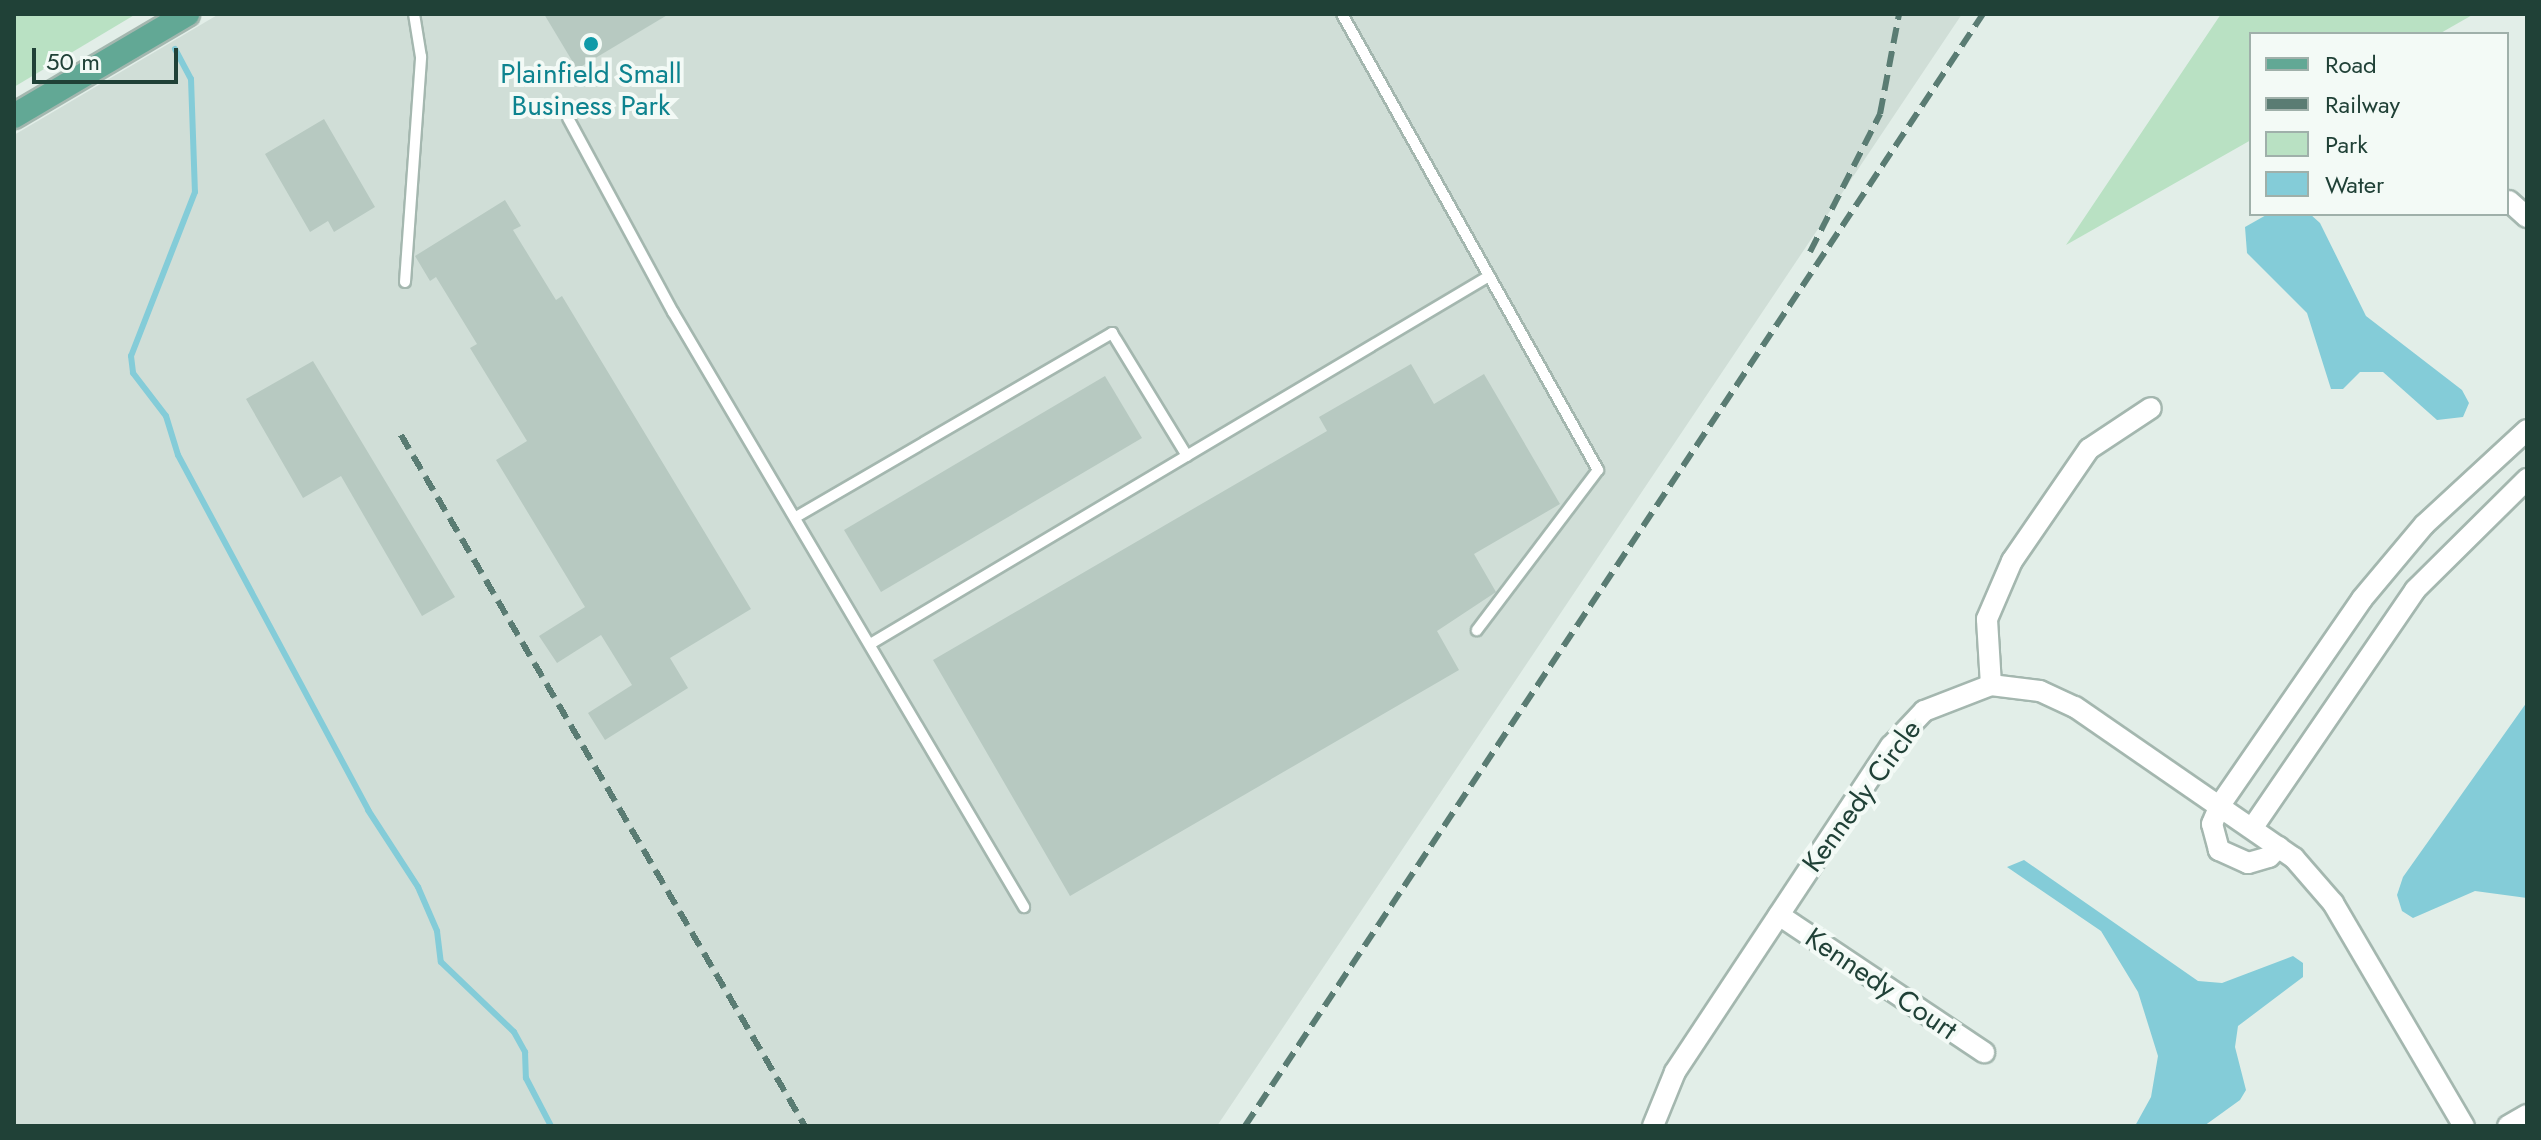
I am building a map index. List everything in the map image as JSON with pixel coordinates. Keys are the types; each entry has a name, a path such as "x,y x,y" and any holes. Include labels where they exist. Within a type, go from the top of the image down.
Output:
{"main road":[{"path":"14,116 187,14"}],"street":[{"path":"2509,201 2527,217"},
{"path":"1991,685 1987,619 2012,561 2089,449 2151,408"},
{"path":"2279,847 2248,863 2219,850 2212,824 2220,805 2318,661 2388,567 2490,461 2527,430"},
{"path":"2253,827 2349,679 2415,590 2521,484 2490,461"},
{"path":"2388,567 2415,590"},
{"path":"2318,661 2349,679"},
{"name":"Kennedy Circle","path":"1653,1126 1675,1072 1907,726 1946,698 1991,685 2040,691 2075,707 2279,847 2333,903 2464,1126"},
{"name":"Kennedy Court","path":"1779,915 1984,1052"},
{"path":"2508,1126 2527,1115"}],"lane":[{"path":"405,282 421,57 414,14"},
{"path":"1342,14 1598,470 1477,630"},
{"path":"568,118 673,312 872,643 1024,907"},
{"path":"872,643 1489,276"},
{"path":"796,517 1112,333 1187,456"}],"shaded area":[{"path":"219,14 1962,14 1217,1126 14,1126 14,135"}],"green space":[{"path":"14,14 136,14 14,87"},
{"path":"2221,14 2474,14 2442,32 2249,32 2249,141 2066,245"}],"water":[{"path":"2264,216 2312,216 2320,223 2366,316 2462,390 2469,403 2463,417 2437,420 2383,372 2360,372 2343,389 2331,389 2307,313 2247,253 2245,227"},
{"path":"2527,702 2527,898 2475,891 2413,918 2402,911 2397,895 2403,877"},
{"path":"2024,860 2198,981 2222,983 2293,956 2303,963 2303,977 2238,1026 2235,1047 2246,1090 2240,1100 2204,1126 2135,1126 2151,1097 2158,1056 2138,992 2101,931 2007,867"}],"building":[{"name":"Plainfield Small Business Park","path":"544,14 669,14 577,69"},
{"path":"324,119 375,207 334,232 328,221 310,232 265,154"},
{"path":"505,200 521,226 513,230 556,300 562,296 751,609 670,658 688,688 605,740 588,713 632,685 601,635 557,663 539,636 585,607 496,460 527,441 470,348 477,344 436,277 430,281 415,256"},
{"path":"313,361 455,597 422,616 341,476 303,498 246,399"},
{"path":"1411,364 1434,404 1484,374 1560,504 1474,554 1496,592 1437,631 1459,670 1070,896 933,660 1327,431 1319,417"},
{"path":"1105,376 1142,438 881,592 844,530"}],"waterway":[{"path":"175,49 191,79 195,192 131,356 133,373 166,416 178,455 368,810 418,887 437,931 441,962 514,1032 525,1052 526,1078 551,1126"}],"railway":[{"path":"1810,252 1880,114 1899,14"},
{"path":"1245,1126 1983,14"},
{"path":"401,435 805,1126"}],"place":[{"name":"Plainfield Small Business Park","path":"591,44"}]}
